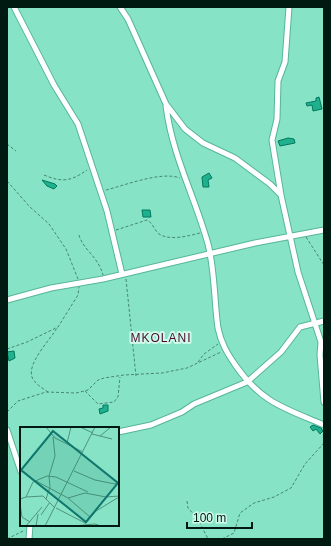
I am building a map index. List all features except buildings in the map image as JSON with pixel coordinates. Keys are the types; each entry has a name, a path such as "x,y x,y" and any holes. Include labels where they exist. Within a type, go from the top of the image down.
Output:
{"street":[{"path":"14,7 54,85 78,124 100,191 123,273"},
{"path":"120,7 128,19 166,104 186,129 203,143 235,158 270,184 281,195"},
{"path":"289,7 285,62 278,81 277,119 272,140 289,236 298,272 321,342 320,355 324,402"},
{"path":"166,104 169,130 185,180 198,210 210,254 221,341 224,350 247,382 269,400 298,415 324,425"},
{"path":"7,300 50,288 103,279 123,273 302,233 324,230"},
{"path":"119,432 152,425 182,412 194,404 247,382 281,352 300,327 324,321"},
{"path":"7,430 20,469"},
{"path":"29,539 30,526"}],"path":[{"path":"7,144 16,151"},
{"path":"44,175 57,180 65,181 91,167"},
{"path":"100,191 158,177 175,176 185,180"},
{"path":"7,181 30,207 49,224 65,246 79,283 78,296 35,359 31,371 35,382 48,392"},
{"path":"112,231 147,220 159,234 163,235 175,237 204,233"},
{"path":"302,233 324,265"},
{"path":"79,235 82,244 96,257 103,273 103,279"},
{"path":"123,273 136,376"},
{"path":"7,349 27,342 58,327"},
{"path":"198,362 209,350 221,341"},
{"path":"7,412 18,401 48,392 76,393 85,391 101,379 120,376 136,376 182,369 224,350"},
{"path":"85,391 97,404 114,402 118,398 120,376"},
{"path":"222,539 234,534 240,513 246,508 254,503 274,497 291,488 305,464 324,443"},
{"path":"187,501 188,508 198,519 208,539"},
{"path":"7,538 30,526"}],"district":[{"name":"MKOLANI","path":"161,338"}]}
